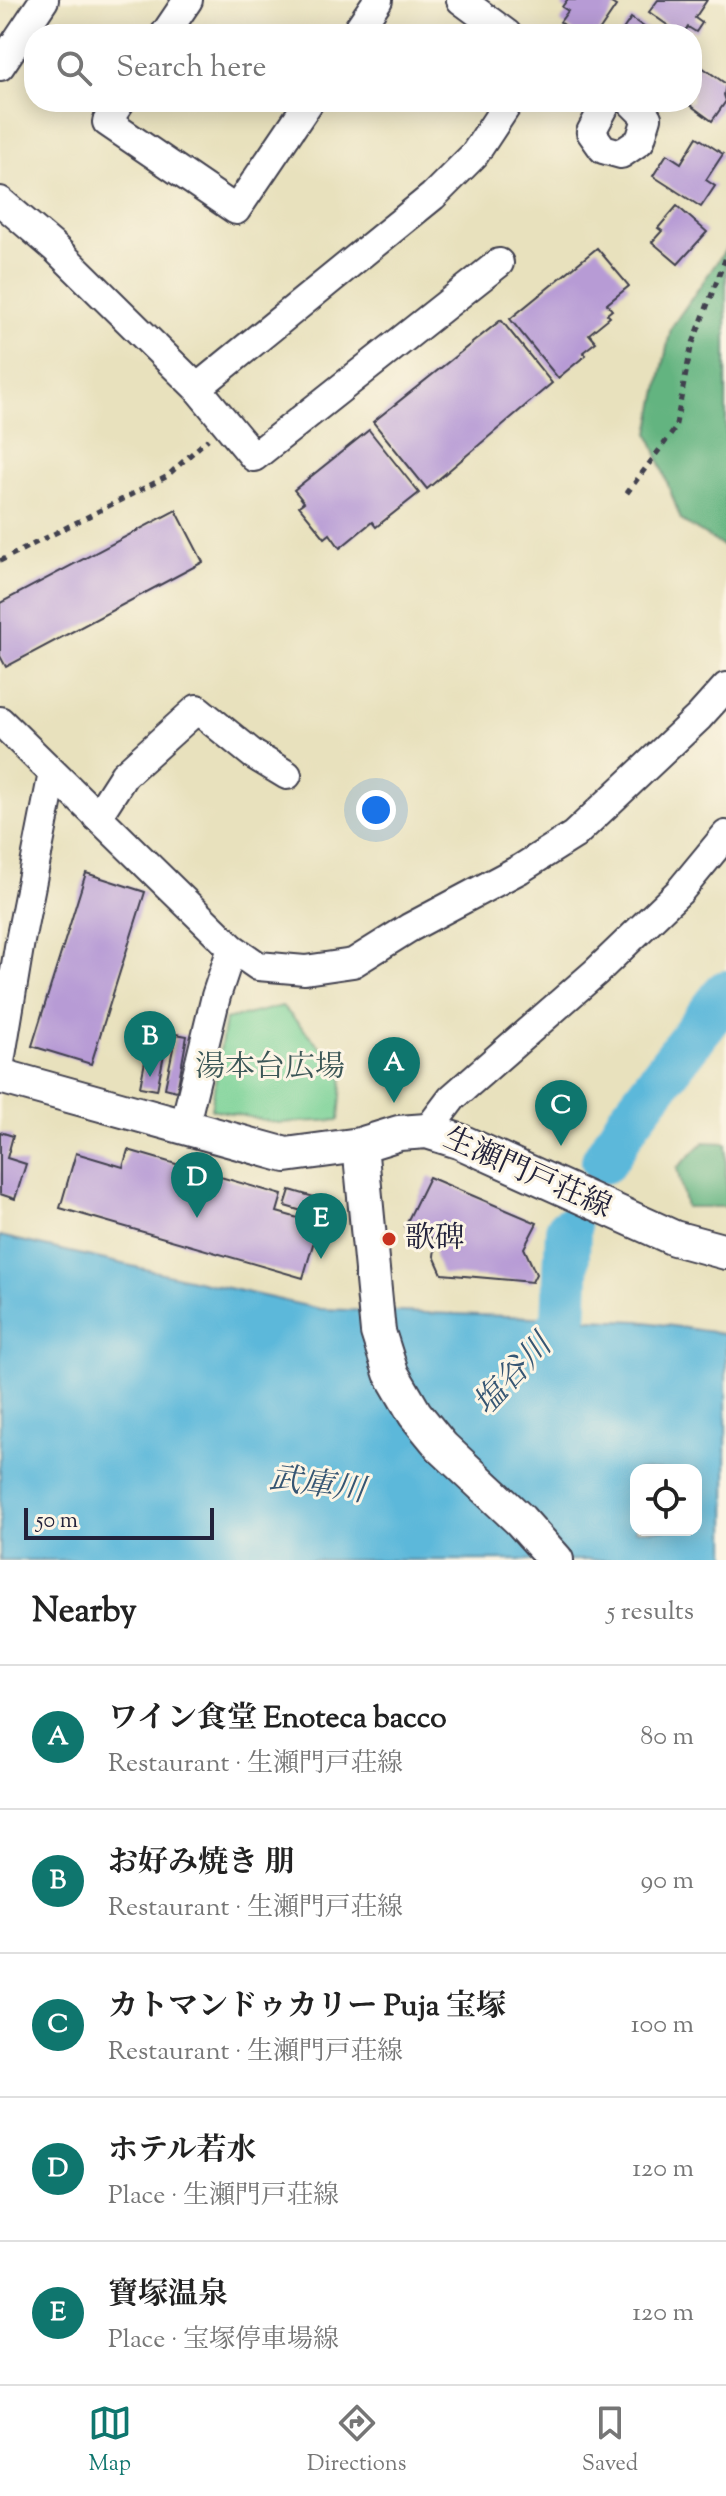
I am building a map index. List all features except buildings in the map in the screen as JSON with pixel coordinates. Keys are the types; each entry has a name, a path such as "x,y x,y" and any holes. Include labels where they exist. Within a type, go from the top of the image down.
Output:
{"main road":[{"name":"生瀬門戸荘線","path":"0,1076 286,1155 360,1145 399,1133 427,1131 459,1141 674,1238 726,1252"},
{"path":"360,1145 378,1332 391,1373 415,1414 442,1447 520,1520 556,1560"}],"street":[{"path":"28,24 44,0"},
{"path":"172,24 188,0"},
{"path":"362,24 378,0"},
{"path":"461,0 493,24"},
{"path":"0,66 24,30"},
{"path":"114,112 107,122 236,210 302,112"},
{"path":"197,388 433,196 474,155 502,112"},
{"path":"602,112 591,132 603,149 621,154 640,141 647,118 641,112"},
{"path":"0,201 55,248 197,388 254,457 499,263"},
{"path":"0,721 232,948 258,966 305,970 353,963 574,835 699,717 726,687"},
{"path":"97,817 124,775 197,709 254,755 287,775"},
{"path":"0,1062 10,936 53,773"},
{"path":"427,1131 452,1098 596,972 679,892 726,835"},
{"path":"184,1128 216,996 232,948"}],"path":[{"path":"627,493 675,429 691,348 726,257"},
{"path":"0,561 166,477 226,423"}],"green space":[{"path":"726,249 726,548 681,520 649,433 671,328"},
{"name":"湯本台広場","path":"282,1006 343,1071 339,1120 278,1123 211,1109 225,1020"},
{"path":"704,1142 726,1143 726,1207 686,1207 677,1168"}],"water":[{"name":"武庫川","path":"0,1236 320,1309 639,1321 726,1334 726,1560 0,1560"}],"waterway":[{"name":"塩谷川","path":"604,1161 629,1120 726,993"},
{"name":"塩谷川","path":"526,1369 564,1322 568,1230"}],"place":[{"name":"お好み焼き 朋","path":"150,1077"},
{"name":"ワイン食堂 Enoteca bacco","path":"394,1103"},
{"name":"カトマンドゥカリー Puja 宝塚","path":"561,1146"},
{"name":"ホテル若水","path":"197,1218"},
{"name":"歌碑","path":"389,1239"},
{"name":"寶塚温泉","path":"321,1259"}]}
